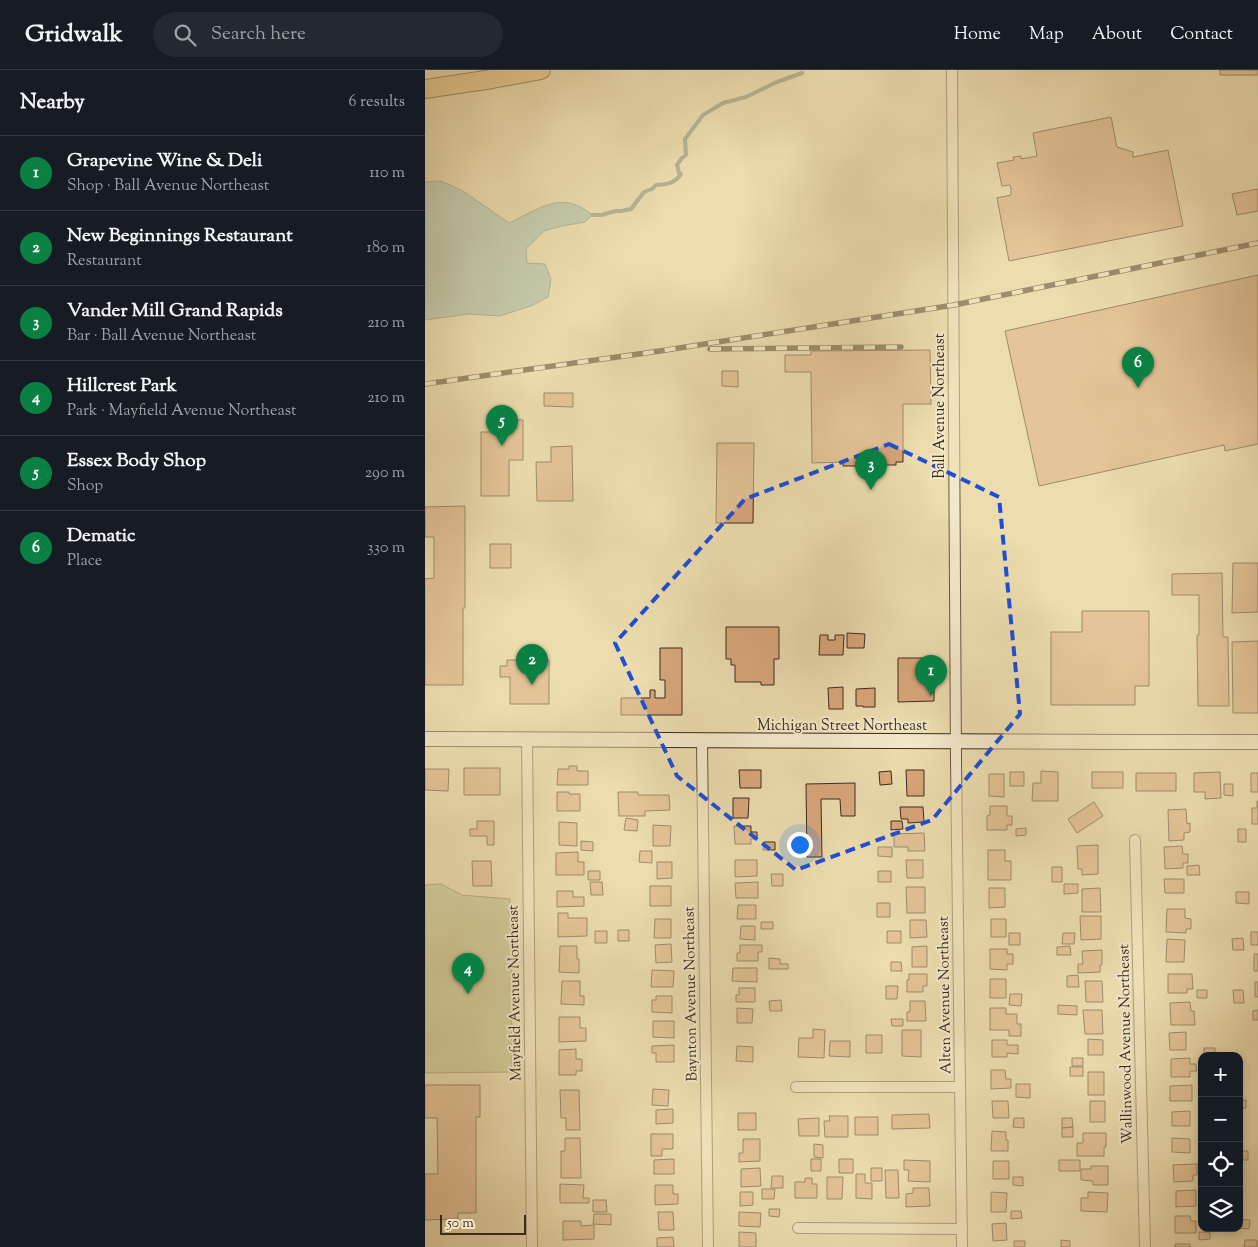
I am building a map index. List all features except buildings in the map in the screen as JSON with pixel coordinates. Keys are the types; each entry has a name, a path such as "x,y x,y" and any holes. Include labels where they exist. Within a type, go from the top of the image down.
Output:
{"highway":[{"path":"425,89 541,70"}],"main road":[{"name":"Michigan Street Northeast","path":"425,740 1258,742"}],"street":[{"name":"Ball Avenue Northeast","path":"952,70 956,742"},
{"name":"Mayfield Avenue Northeast","path":"527,739 532,1247"},
{"name":"Baynton Avenue Northeast","path":"702,741 708,1247"},
{"name":"Alten Avenue Northeast","path":"956,742 962,1247"},
{"name":"Wallinwood Avenue Northeast","path":"1135,840 1145,1247"},
{"path":"796,1087 959,1087"},
{"path":"798,1228 961,1229"}],"highlighted area":[{"path":"889,444 999,497 1020,714 932,820 796,870 677,776 615,643 745,499"}],"green space":[{"path":"441,884 462,895 510,899 512,1072 425,1073 425,885"}],"water":[{"path":"441,181 463,191 509,223 541,207 560,202 571,203 581,207 592,215 585,222 544,231 526,249 527,263 545,264 551,279 548,297 533,305 500,316 469,314 425,320 425,182"}],"waterway":[{"path":"592,215 631,209 644,192 656,185 667,184 676,180 681,174 677,165 686,155 685,139 703,115 723,103 746,97 777,82 802,73"}],"railway":[{"path":"425,384 660,351 954,305 1258,243"},
{"path":"710,349 901,347"}],"place":[{"name":"Dematic","path":"1138,388"},
{"name":"Essex Body Shop","path":"502,446"},
{"name":"Vander Mill Grand Rapids","path":"871,490"},
{"name":"New Beginnings Restaurant","path":"532,685"},
{"name":"Grapevine Wine & Deli","path":"931,696"},
{"name":"Hillcrest Park","path":"468,994"}]}
